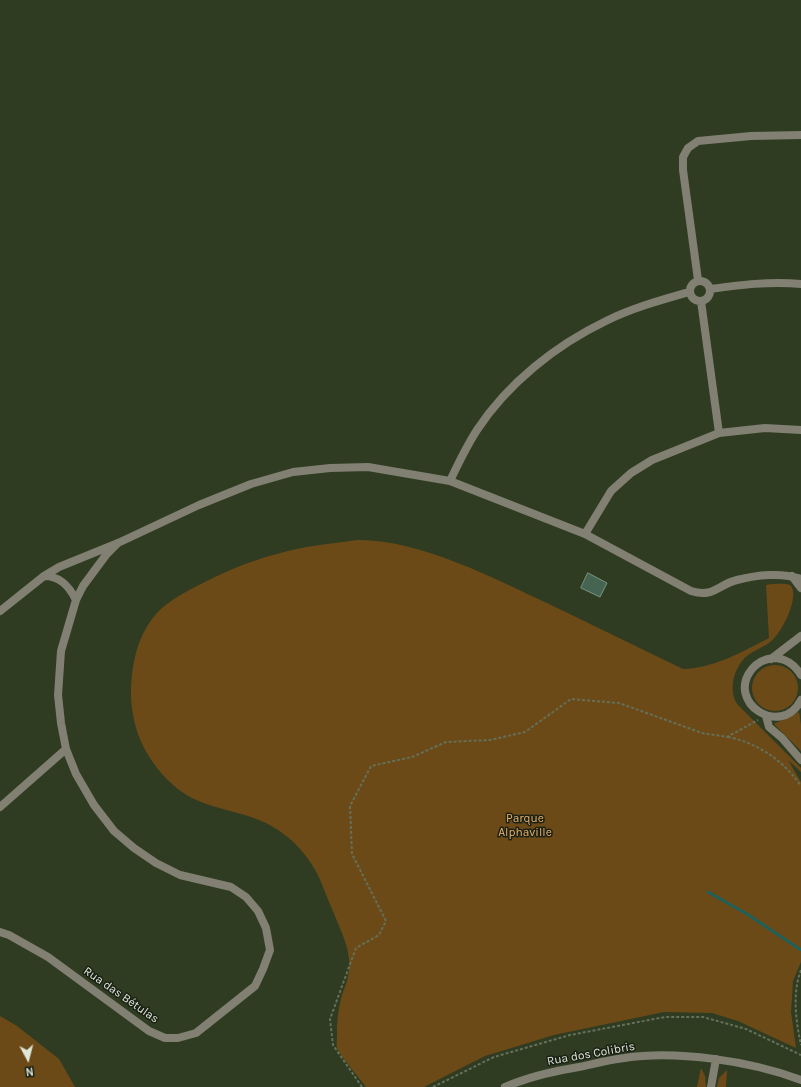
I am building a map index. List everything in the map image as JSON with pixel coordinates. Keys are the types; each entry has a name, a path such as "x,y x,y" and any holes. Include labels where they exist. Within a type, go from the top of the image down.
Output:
{"street":[{"path":"698,280 683,170 683,157 688,148 698,141 750,136 801,135"},
{"path":"698,280 706,282 710,289 708,297 701,301 693,299 689,292 691,284 698,280"},
{"path":"710,289 748,284 786,282 801,284"},
{"path":"450,482 462,455 478,429 503,397 535,366 571,339 607,320 653,302 689,292"},
{"path":"701,301 719,433"},
{"path":"584,534 611,491 631,473 652,460 719,433 765,428 801,430"},
{"path":"0,611 44,576 59,567 199,505 251,484 293,472 330,468 368,467 450,482 584,534 691,591 700,594 710,593 736,580 772,575 791,575 801,579"},
{"name":"Rua das Bétulas","path":"0,932 9,935 48,957 149,1031 165,1038 178,1038 196,1033 254,986 264,969 270,950 266,928 258,911 246,897 231,887 180,875 134,848 114,831 94,806 76,774 66,749 58,696 61,651 76,600 83,586 106,555 118,542"},
{"path":"791,575 801,588"},
{"path":"44,576 52,576 62,581 68,586 76,600"},
{"path":"771,659 801,636"},
{"path":"800,672 782,659 771,659 760,662 753,668 748,675 745,684 749,702 755,710 766,716 775,717 786,715 801,701"},
{"path":"766,716 769,727 782,738 801,760"},
{"path":"0,807 66,749"},
{"name":"Rua dos Colibris","path":"505,1087 561,1070 624,1058 661,1056 716,1059 783,1073 801,1080"},
{"path":"712,1087 716,1059"}],"path":[{"path":"362,1087 333,1045 330,1019 356,948 379,935 386,921 352,854 350,806 370,766 412,757 446,742 490,740 525,732 570,699 619,703 702,733 727,737 749,743 779,761 801,786"},
{"path":"727,737 766,716"},
{"path":"801,970 796,1002 801,1045"},
{"path":"433,1087 494,1057 570,1035 665,1017 703,1017 746,1029 801,1055"}],"green space":[{"name":"Parque Alphaville","path":"357,540 381,541 405,546 455,562 527,594 683,669 706,666 738,654 769,638 766,585 790,585 793,590 792,605 785,623 775,638 748,655 742,661 734,676 733,693 737,704 801,768 801,772 788,760 801,782 801,962 793,981 791,1012 796,1048 738,1021 712,1013 664,1012 554,1035 485,1056 424,1087 366,1087 337,1048 338,1015 349,973 349,959 347,947 318,875 304,853 276,829 254,818 204,803 187,795 171,783 153,763 140,740 131,702 134,661 139,643 152,619 162,608 173,600 216,576 256,560 297,549"},
{"path":"775,665 788,669 794,675 798,688 794,701 788,707 775,711 762,707 756,701 752,688 756,675 762,669"},
{"path":"799,712 801,725 801,751 774,724"},
{"path":"0,1016 17,1026 59,1059 75,1087 0,1087"},
{"path":"701,1068 705,1076 706,1087 697,1087"},
{"path":"727,1070 726,1087 717,1087 719,1078"}],"building":[{"path":"588,573 607,583 600,597 581,588"}],"waterway":[{"path":"708,892 747,914 801,950"}]}
